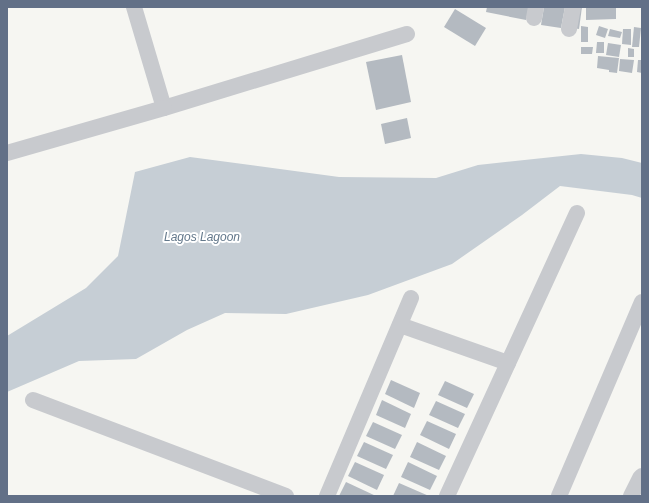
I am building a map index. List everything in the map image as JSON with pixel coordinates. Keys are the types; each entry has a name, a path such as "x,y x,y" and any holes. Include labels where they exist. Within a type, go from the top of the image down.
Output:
{"street":[{"path":"134,7 164,108"},
{"path":"569,29 573,7"},
{"path":"7,153 164,108 406,34"},
{"path":"447,496 577,213"},
{"path":"327,496 411,298"},
{"path":"559,496 642,302"},
{"path":"400,325 508,363"},
{"path":"33,400 286,496"},
{"path":"631,496 642,476"}],"water":[{"name":"Lagos Lagoon","path":"581,154 622,158 642,163 642,198 632,195 560,186 522,215 452,264 368,295 286,314 225,313 187,330 136,359 79,361 7,392 7,336 86,288 118,256 135,172 190,157 339,177 436,178 478,165"}],"building":[{"path":"487,7 529,7 526,20 486,12"},
{"path":"544,7 565,7 561,28 541,25"},
{"path":"576,7 582,7 579,29 573,28"},
{"path":"586,7 616,7 616,19 586,20"},
{"path":"455,9 486,28 475,46 444,27"},
{"path":"581,26 588,27 588,42 581,42"},
{"path":"599,26 608,29 605,38 596,35"},
{"path":"634,27 641,28 639,47 632,47"},
{"path":"610,29 622,32 620,38 608,36"},
{"path":"623,29 631,29 631,45 622,44"},
{"path":"597,42 604,42 604,53 596,53"},
{"path":"608,43 621,45 619,57 606,55"},
{"path":"581,47 593,47 592,54 581,54"},
{"path":"628,48 634,49 634,57 628,57"},
{"path":"402,55 411,102 376,110 366,62"},
{"path":"598,56 619,58 617,73 597,68"},
{"path":"620,59 634,60 632,73 619,71"},
{"path":"638,60 642,60 642,73 637,72"},
{"path":"407,118 411,138 385,144 381,124"},
{"path":"391,380 420,393 414,408 385,394"},
{"path":"445,381 474,394 467,408 438,395"},
{"path":"382,400 411,414 405,428 376,415"},
{"path":"436,401 465,414 458,428 429,415"},
{"path":"427,421 456,434 449,449 420,435"},
{"path":"373,422 402,435 395,449 366,436"},
{"path":"364,442 393,455 386,469 357,456"},
{"path":"417,442 446,456 439,470 410,457"},
{"path":"355,462 384,475 377,490 348,476"},
{"path":"408,462 437,476 430,490 401,477"},
{"path":"346,482 376,496 339,496"},
{"path":"399,483 429,496 393,496"}]}
